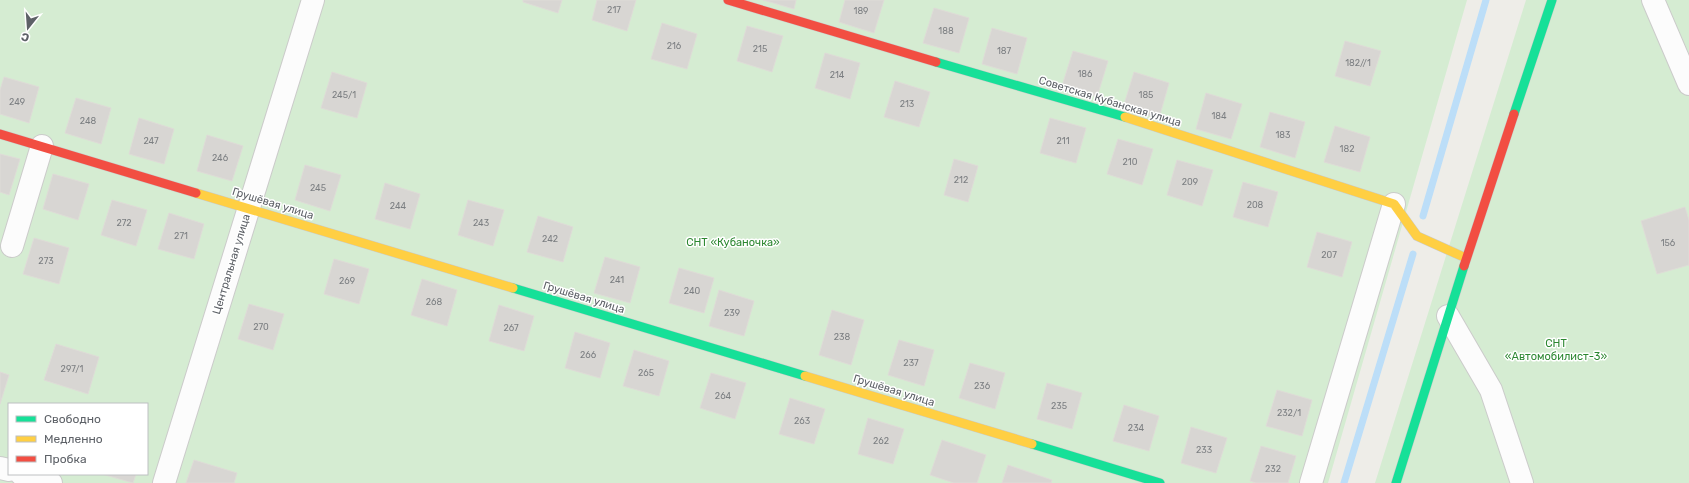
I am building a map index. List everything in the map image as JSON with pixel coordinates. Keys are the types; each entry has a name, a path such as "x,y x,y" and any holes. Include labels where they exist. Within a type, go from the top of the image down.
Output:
{"street":[{"name":"Центральная улица","path":"164,483 312,0"},
{"name":"Советская Кубанская улица","path":"728,0 1137,121 1394,204"},
{"path":"1396,483 1466,258 1552,0"},
{"path":"1653,0 1689,84"},
{"name":"Грушёвая улица","path":"0,134 1160,483"},
{"path":"12,246 42,146"},
{"path":"1394,204 1417,236 1466,258"},
{"path":"1311,483 1394,204"},
{"path":"1448,316 1491,390 1522,483"},
{"path":"24,475 51,483"}],"green space":[{"name":"СНТ «Кубаночка»","path":"0,0 1467,0 1328,483 0,483"},
{"name":"СНТ «Автомобилист-3»","path":"1526,0 1689,0 1689,483 1375,483"}],"building":[{"path":"523,0 562,0 558,13 523,2"},
{"path":"597,0 636,0 627,31 592,20"},
{"path":"763,0 796,0 794,9"},
{"path":"845,0 884,0 874,33 839,22"},
{"path":"934,8 969,18 959,53 923,43"},
{"path":"662,23 697,34 687,69 651,59"},
{"path":"747,26 783,36 772,72 737,61"},
{"path":"992,28 1027,38 1017,74 982,64"},
{"path":"1345,41 1381,51 1370,86 1335,76"},
{"path":"1073,51 1108,61 1097,97 1062,86"},
{"path":"825,53 860,63 850,99 815,88"},
{"path":"332,72 367,83 357,118 321,108"},
{"path":"1134,72 1169,83 1159,118 1123,108"},
{"path":"4,77 39,87 29,123 0,114 0,90"},
{"path":"895,81 930,92 919,127 884,117"},
{"path":"1206,93 1242,104 1231,139 1196,129"},
{"path":"76,98 111,108 101,144 65,133"},
{"path":"1270,112 1305,122 1295,158 1260,147"},
{"path":"139,118 174,129 164,164 129,154"},
{"path":"1050,118 1086,128 1076,163 1040,153"},
{"path":"1335,126 1370,137 1360,172 1324,162"},
{"path":"207,135 243,146 232,181 197,171"},
{"path":"1118,139 1153,149 1142,185 1107,174"},
{"path":"0,154 20,159 9,195 0,192"},
{"path":"954,159 978,166 968,202 944,195"},
{"path":"1177,160 1213,170 1202,206 1167,195"},
{"path":"305,165 341,175 330,211 295,200"},
{"path":"53,174 89,184 78,220 43,209"},
{"path":"1243,182 1278,192 1268,227 1233,217"},
{"path":"385,183 420,194 410,229 375,219"},
{"path":"112,200 147,210 136,246 101,235"},
{"path":"468,200 504,210 493,246 458,235"},
{"path":"1685,207 1689,220 1689,265 1657,274 1641,221"},
{"path":"169,213 204,224 194,259 158,249"},
{"path":"538,216 573,227 563,262 527,252"},
{"path":"1317,232 1352,242 1342,277 1307,267"},
{"path":"34,238 69,248 59,284 23,274"},
{"path":"605,257 640,267 630,303 594,293"},
{"path":"334,259 369,269 359,304 324,294"},
{"path":"679,268 714,278 704,313 669,303"},
{"path":"422,279 457,290 447,326 411,315"},
{"path":"719,290 754,301 744,336 709,326"},
{"path":"249,304 284,314 273,350 238,339"},
{"path":"499,305 534,316 524,351 489,341"},
{"path":"832,310 864,320 851,365 819,355"},
{"path":"575,332 610,343 600,378 565,368"},
{"path":"899,340 934,350 924,386 888,375"},
{"path":"56,344 99,357 88,394 44,380"},
{"path":"634,350 669,361 659,396 623,386"},
{"path":"970,363 1005,373 995,409 959,398"},
{"path":"0,372 9,375 0,404"},
{"path":"711,373 746,383 735,419 700,408"},
{"path":"1047,383 1082,393 1072,429 1037,419"},
{"path":"1277,390 1312,400 1302,436 1266,426"},
{"path":"790,398 825,409 814,444 779,434"},
{"path":"1124,405 1159,416 1149,451 1113,441"},
{"path":"868,418 904,429 893,464 858,454"},
{"path":"1191,427 1227,438 1216,473 1181,463"},
{"path":"942,440 986,455 977,483 954,483 930,475"},
{"path":"1261,446 1296,456 1288,483 1256,483 1250,481"},
{"path":"194,460 237,473 234,483 186,483"},
{"path":"1008,465 1052,480 1051,483 1002,483"},
{"path":"105,475 136,475 133,483"}],"waterway":[{"path":"1423,216 1486,0"},
{"path":"1344,483 1413,254"}],"traffic: fast":[{"path":"1514,114 1552,0"},
{"path":"936,62 1125,117"},
{"path":"1396,483 1464,266"},
{"path":"513,288 805,376"},
{"path":"1032,444 1160,483"}],"traffic: slow":[{"path":"1125,117 1394,204 1417,236 1466,258"},
{"path":"196,193 513,288"},
{"path":"805,376 1032,444"}],"traffic: jam":[{"path":"728,0 936,62"},
{"path":"1464,266 1514,114"},
{"path":"0,134 196,193"}]}
